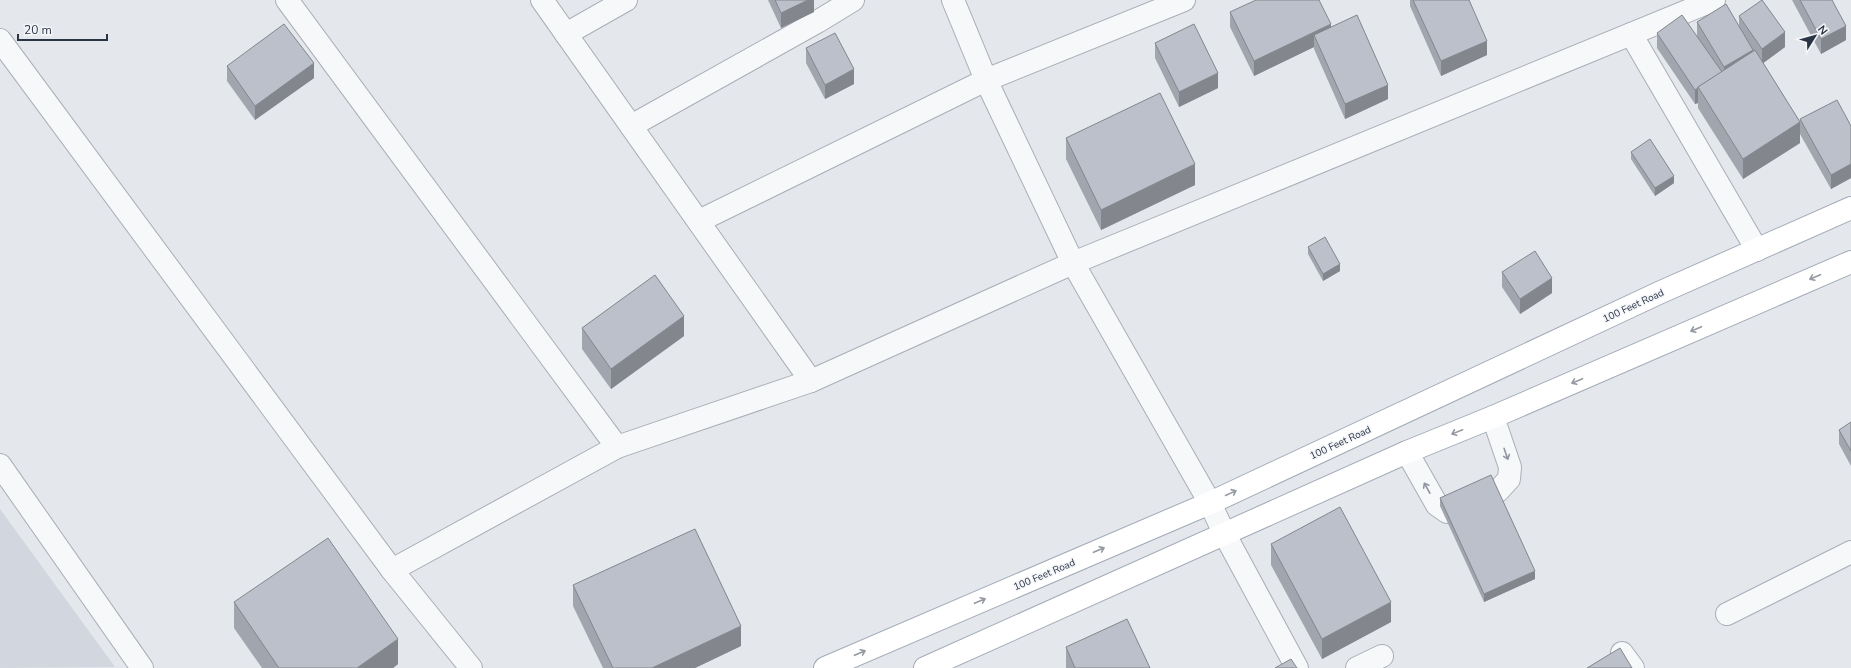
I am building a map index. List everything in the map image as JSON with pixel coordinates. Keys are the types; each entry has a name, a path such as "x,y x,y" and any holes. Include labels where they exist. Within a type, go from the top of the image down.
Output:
{"main road":[{"name":"100 Feet Road","path":"825,668 1210,503 1654,295 1851,208"},
{"path":"925,668 1407,452 1493,417 1851,262"}],"street":[{"path":"287,0 617,447"},
{"path":"542,0 699,221 810,381"},
{"path":"566,34 626,0"},
{"path":"631,126 853,0"},
{"path":"952,0 986,80 1072,263 1210,503 1224,533 1297,668"},
{"path":"699,221 986,80 1184,0"},
{"path":"392,570 617,447 810,381 1072,263 1714,0"},
{"path":"1632,34 1757,250"},
{"path":"0,40 392,570 471,668"},
{"path":"1407,452 1436,505 1447,512 1462,511 1498,491 1509,479 1510,467 1493,417"},
{"path":"0,465 142,668"},
{"path":"1727,614 1851,552"},
{"path":"1357,668 1382,656"}],"shaded area":[{"path":"0,509 115,667 0,668"}],"building":[{"path":"775,0 808,0 781,13"},
{"path":"1256,0 1319,0 1331,24 1254,61 1230,12"},
{"path":"1413,0 1469,0 1487,41 1441,61"},
{"path":"1762,0 1785,32 1762,49 1739,16"},
{"path":"1800,0 1832,0 1846,26 1821,39"},
{"path":"1726,4 1753,50 1724,67 1697,22"},
{"path":"1357,15 1388,85 1345,104 1314,35"},
{"path":"1682,15 1722,72 1695,90 1657,33"},
{"path":"284,24 314,63 255,106 227,66"},
{"path":"1194,24 1218,73 1179,92 1155,43"},
{"path":"835,33 854,69 825,85 806,48"},
{"path":"1755,50 1800,122 1743,159 1698,87"},
{"path":"1160,93 1195,164 1101,210 1066,138"},
{"path":"1837,100 1851,126 1851,164 1831,175 1800,119"},
{"path":"1650,139 1674,176 1655,188 1631,152"},
{"path":"1325,237 1340,264 1323,274 1308,247"},
{"path":"1535,251 1552,278 1520,299 1502,272"},
{"path":"655,275 684,316 611,369 582,328"},
{"path":"1851,422 1851,451 1839,430"},
{"path":"1491,475 1535,571 1484,594 1440,498"},
{"path":"1340,507 1391,602 1322,639 1271,544"},
{"path":"695,529 741,626 652,668 613,668 573,585"},
{"path":"328,538 398,639 357,668 279,668 234,602"},
{"path":"1127,619 1150,668 1075,668 1066,647"},
{"path":"1620,648 1632,668 1587,668"},
{"path":"1291,659 1297,668 1275,668"}]}
